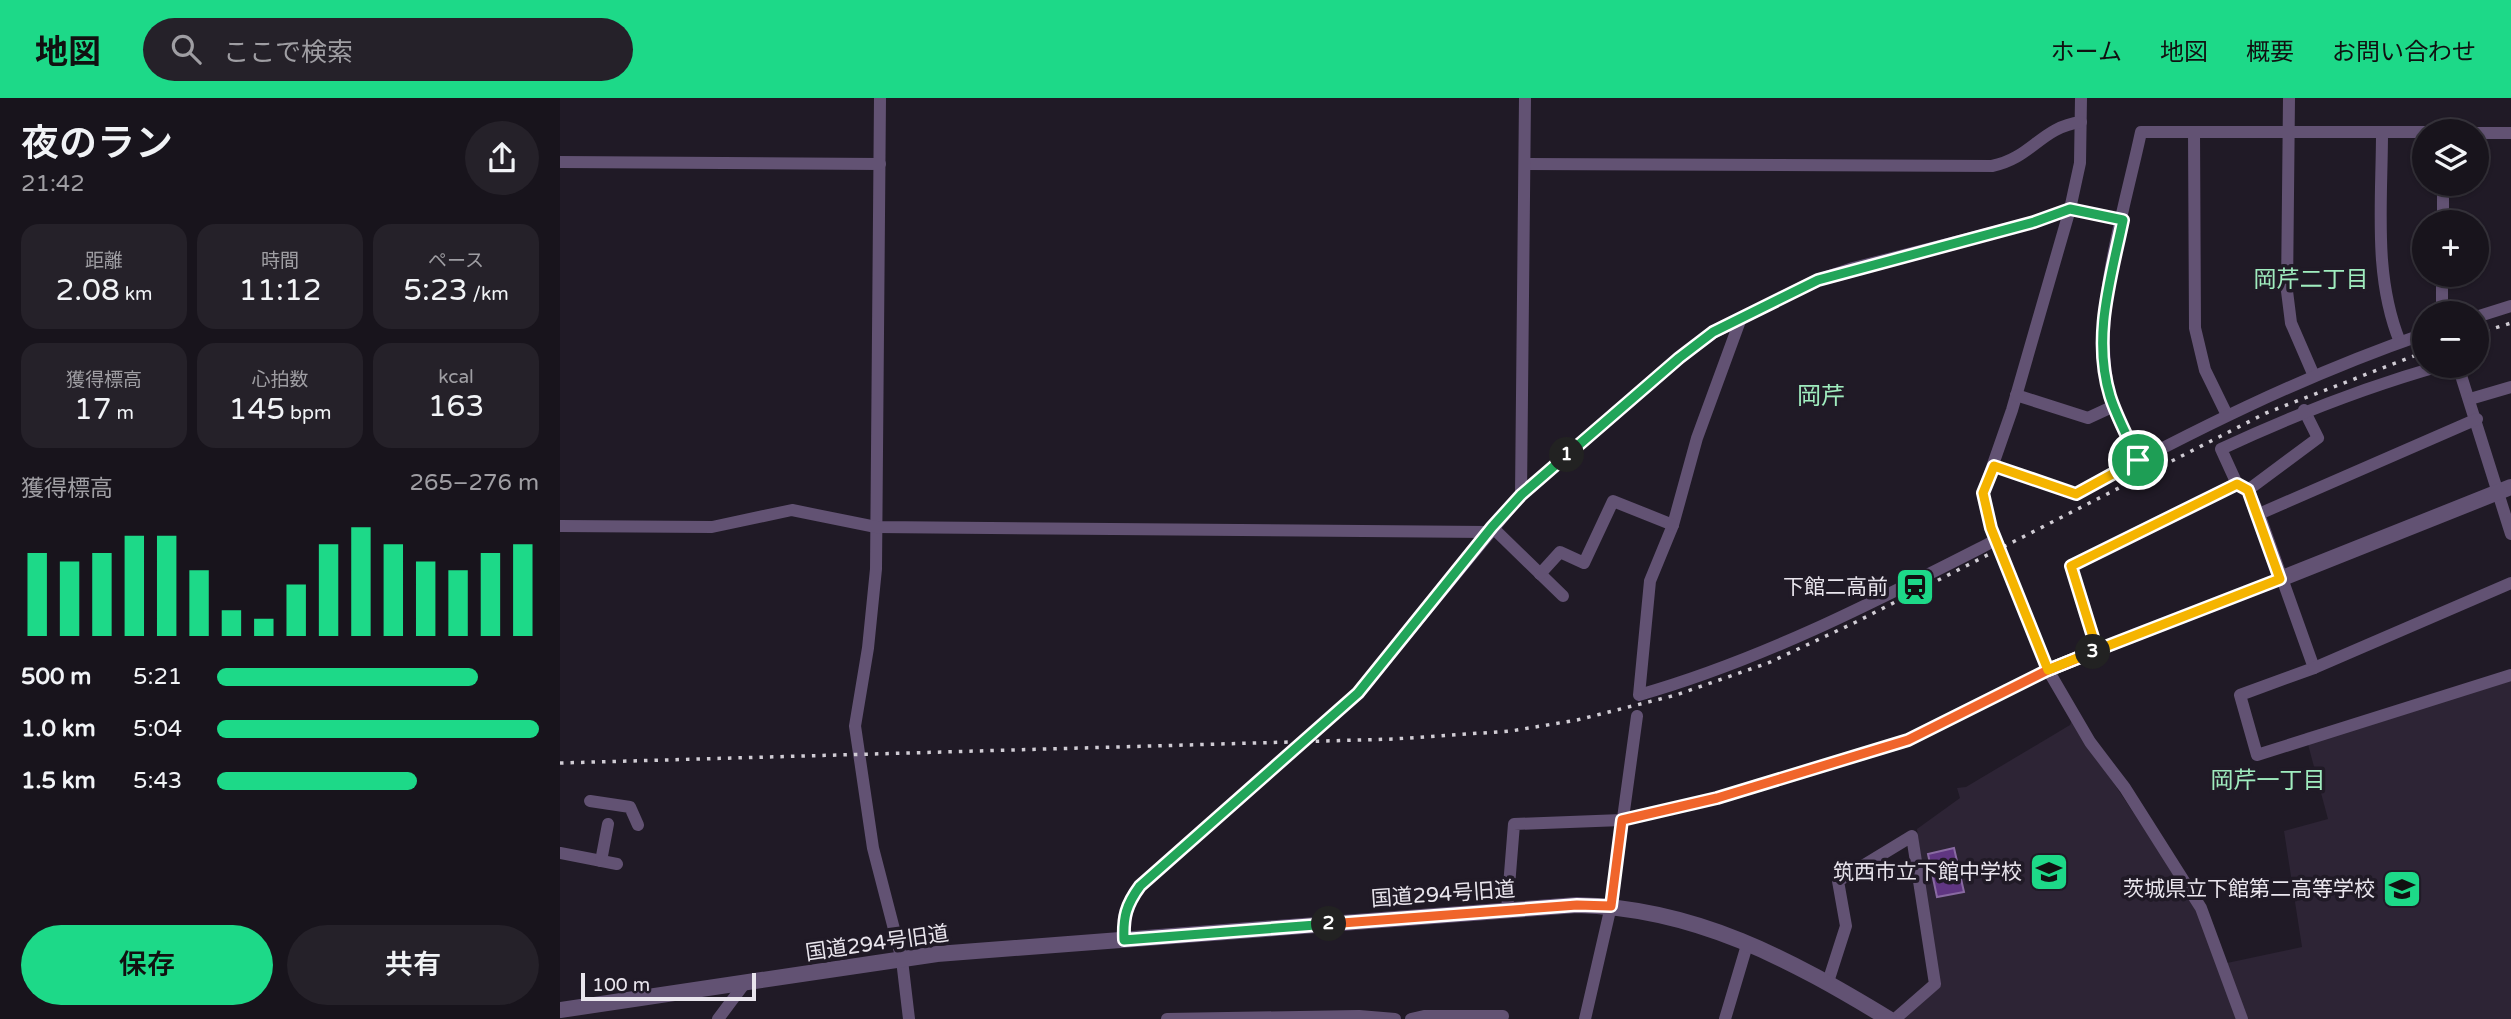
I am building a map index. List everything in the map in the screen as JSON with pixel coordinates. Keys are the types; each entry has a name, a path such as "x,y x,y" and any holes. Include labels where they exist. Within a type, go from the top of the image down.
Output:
{"street":[{"path":"880,98 876,527 871,622 856,739 873,848 902,960 909,1019"},
{"path":"1521,495 1525,98"},
{"path":"2081,98 2080,163 2070,209 2016,395 1983,493 1996,540 2048,670 2090,742 2126,789 2202,908 2242,1019"},
{"path":"2288,98 2289,307 2298,345 2314,376"},
{"path":"1526,164 1992,166 2011,162 2060,125 2081,122"},
{"path":"2138,460 2114,406 2106,374 2103,324 2141,132 2412,132"},
{"path":"2194,132 2194,328 2205,370 2227,415"},
{"path":"2382,132 2382,282 2388,313 2400,342"},
{"path":"2489,132 2511,133"},
{"path":"560,162 880,163"},
{"path":"1124,940 1123,916 1129,901 1140,886 1358,693 1490,529 1521,495 1679,358 1713,332 1818,280 2034,222 2070,209 2123,220"},
{"path":"2489,313 2511,306"},
{"path":"1741,318 1697,438 1673,525 1650,581 1639,695 1696,679 1858,610 1996,540"},
{"path":"1994,466 2076,494 2227,415 2314,376 2412,338"},
{"path":"2314,668 2259,514 2221,449 2304,410 2374,384 2412,374"},
{"path":"2462,378 2504,489 2511,534"},
{"path":"2470,399 2511,387"},
{"path":"2016,395 2088,418 2114,406"},
{"path":"2097,650 2071,566 2243,487 2318,438 2304,410"},
{"path":"2259,514 2477,419"},
{"path":"1507,911 1514,824 1622,820 1717,798 1908,740 2048,670 2504,489"},
{"path":"1540,574 1560,552 1584,563 1613,501 1673,525"},
{"path":"560,526 712,527 792,510 876,527 1490,529 1563,596"},
{"path":"2511,583 2314,668 2240,695 2257,755 2511,675"},
{"path":"1585,1019 1611,906 1637,716"},
{"path":"590,801 630,807 638,825"},
{"path":"601,861 608,824"},
{"path":"1828,982 1846,926 1838,881 1912,835 1935,984 1895,1019"},
{"path":"560,852 617,864"},
{"name":"国道294号旧道","path":"560,1010 902,960 1124,940 1507,911 1611,906 1654,911 1709,928 1802,968 1889,1019"},
{"path":"1725,1019 1747,944"},
{"path":"718,1019 745,983"},
{"path":"1167,1019 1359,1016 1395,1019"},
{"path":"1411,1019 1503,1016 1502,1019"}],"shaded area":[{"name":"茨城県立下館第二高等学校","path":"2511,677 2511,1019 2245,1019 2227,963 2302,947 2284,831 2328,819 2305,733"},
{"name":"筑西市立下館中学校","path":"2072,720 2197,909 2236,1019 1904,1019 1938,989 1917,829 1960,798 1957,788 1966,787 2070,725"},
{"path":"1954,848 1964,892 1937,897 1928,854"}],"railway":[{"path":"2489,330 2511,323"},
{"path":"560,763 1394,739 1511,731 1577,720 1676,695 1768,663 1856,622 2266,413 2412,357"}],"place":[{"name":"下館二高前","path":"1915,587"},
{"name":"筑西市立下館中学校","path":"2049,872"},
{"name":"茨城県立下館第二高等学校","path":"2402,889"}],"district":[{"name":"岡芹二丁目","path":"2311,279"},
{"name":"岡芹","path":"1821,396"},
{"name":"岡芹一丁目","path":"2268,780"}],"route":[{"path":"2138,460 2076,494 1994,466 1983,493 1991,528 2048,670 2097,650 2071,566 2237,484 2248,490 2259,514 2280,579 2048,670 1908,740 1717,798 1622,820 1611,906 1577,905 1124,940 1123,916 1129,901 1140,886 1306,742 1358,693 1521,495 1679,358 1713,332 1818,280 1853,268 2034,222 2070,209 2123,220 2105,304 2102,346 2109,394 2138,460"}]}
